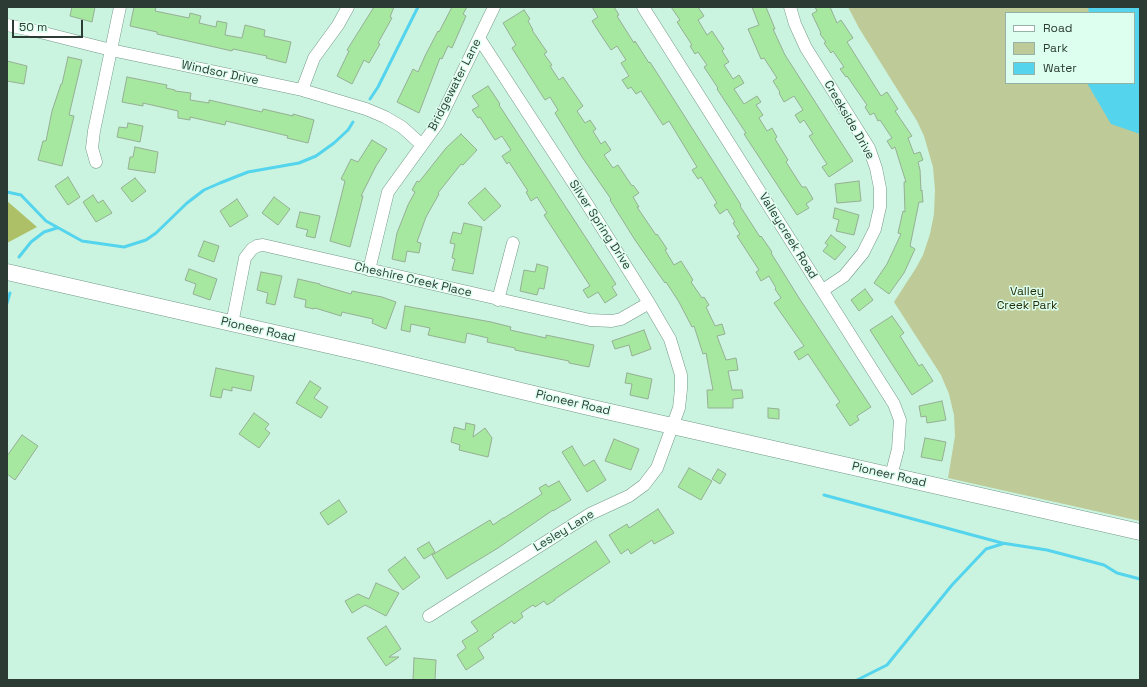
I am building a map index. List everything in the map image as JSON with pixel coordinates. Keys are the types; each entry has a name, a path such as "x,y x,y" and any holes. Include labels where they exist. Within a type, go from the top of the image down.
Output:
{"main road":[{"name":"Pioneer Road","path":"7,272 672,426 1140,532"}],"street":[{"path":"96,162 92,148 94,131 120,7"},
{"path":"302,90 314,58 338,25 348,7"},
{"name":"Bridgewater Lane","path":"369,270 388,192 438,123 494,7"},
{"name":"Valleycreek Road","path":"643,7 894,404 900,420 898,449 891,476"},
{"name":"Creekside Drive","path":"790,7 795,24 806,48 869,148 876,168 880,188 880,207 875,229 863,254 844,276 823,290"},
{"name":"Windsor Drive","path":"7,25 111,50 302,90 366,109 386,117 402,127 422,145"},
{"name":"Silver Spring Drive","path":"479,38 649,303 670,339 681,375 679,408 672,426"},
{"path":"498,300 513,243"},
{"name":"Cheshire Creek Place","path":"232,324 245,258 252,249 263,245 574,317 612,321 621,319 649,303"},
{"name":"Lesley Lane","path":"428,616 590,514 629,496 644,485 657,468 672,426"}],"green space":[{"name":"Valley Creek Park","path":"848,7 1140,7 1140,521 948,478 955,436 954,415 949,394 941,375 894,302 923,255 930,234 934,214 935,190 933,167 924,136 917,121 859,28"},
{"path":"7,201 37,227 7,243"}],"water":[{"path":"1088,7 1140,7 1140,134 1111,124 1088,84 1135,84 1135,12 1089,12"}],"building":[{"path":"72,7 95,7 92,22 70,16"},
{"path":"134,7 156,7 155,11 189,18 190,13 201,16 199,23 216,27 217,21 227,23 225,35 242,38 245,25 265,30 264,36 291,42 286,63 266,58 267,56 233,49 232,51 157,34 157,32 130,26"},
{"path":"374,7 394,7 390,17 392,18 369,63 364,60 352,84 337,76 349,51 347,50"},
{"path":"452,7 467,7 463,14 466,16 452,48 448,46 442,59 440,58 419,113 397,102 413,69 418,72 438,31 439,32"},
{"path":"592,7 614,7 619,15 617,16 634,43 635,41 649,63 650,62 741,205 740,206 760,237 761,236 772,252 771,253 799,298 871,407 857,416 859,420 850,426 836,405 840,402 808,354 799,360 794,352 804,346 774,303 781,298 769,276 761,281 756,272 759,270 737,236 740,234 727,209 720,214 714,205 717,203 701,177 698,179 692,170 697,167 669,121 663,125 641,91 636,94 631,87 628,89 622,80 629,76 621,63 626,60 617,46 611,50 599,32 592,21 598,17"},
{"path":"671,7 698,7 704,16 698,20 707,35 712,31 724,49 722,51 729,62 724,65 733,79 739,75 744,83 734,89 744,104 757,96 761,102 756,105 763,115 759,118 767,131 772,128 777,137 775,139 788,160 786,162 802,187 806,187 813,199 806,204 809,208 797,215 744,134 746,133 717,89 718,88 704,67 707,65 698,52 695,54 690,46 692,45 677,22 680,20"},
{"path":"752,7 766,7 775,29 773,29 785,55 853,161 829,177 822,167 827,164 809,136 813,134 804,120 800,123 795,115 803,110 794,96 784,102 773,81 777,78 764,58 761,59 748,29 759,25"},
{"path":"815,7 830,7 837,23 841,20 853,38 847,42 881,96 887,92 898,109 895,111 912,136 908,138 914,154 920,152 923,160 918,162 923,202 919,202 910,246 915,249 904,273 889,294 874,283 887,264 901,234 898,233 903,211 905,212 904,182 906,182 895,147 892,149 887,141 892,138 880,120 878,121 874,113 870,115 865,107 867,105 847,76 846,77 840,69 844,67 833,51 831,53 824,43 826,42 820,34 821,33 812,14 817,11"},
{"path":"524,10 530,19 528,21 532,30 547,52 544,54 552,65 550,66 559,80 563,77 583,106 577,111 585,123 590,120 596,129 593,131 601,144 605,141 611,150 604,155 613,168 618,165 632,186 633,185 639,193 633,197 639,207 637,207 667,249 665,250 674,265 681,261 693,280 691,282 709,305 706,307 715,326 722,324 725,334 717,336 726,360 736,358 738,370 728,371 732,390 742,390 743,398 733,399 733,408 708,408 707,390 713,390 706,353 703,354 694,326 692,327 679,302 635,240 610,200 611,199 582,157 555,113 558,110 550,97 545,100 512,48 516,45 503,23"},
{"path":"68,57 82,60 69,115 74,116 62,166 38,160 43,141 46,141 52,111 62,84"},
{"path":"7,61 27,66 24,84 7,81"},
{"path":"127,77 167,85 166,88 175,91 191,93 190,100 209,103 209,100 262,112 263,109 293,116 293,114 314,120 308,143 287,138 288,136 226,121 225,125 190,117 190,120 178,118 178,111 143,103 143,106 122,102"},
{"path":"488,86 616,284 612,287 617,295 605,303 598,292 588,298 583,290 590,286 544,215 547,213 537,197 531,201 526,192 528,191 509,162 507,164 502,156 511,150 502,136 495,140 480,117 478,118 472,110 479,106 472,96"},
{"path":"128,123 143,126 140,142 117,137 119,127 127,128"},
{"path":"461,134 477,150 463,165 461,164 438,193 439,194 426,217 417,242 421,243 419,253 407,251 405,262 392,259 397,233 415,192 412,190 417,181 419,182 446,148"},
{"path":"372,140 387,149 376,166 361,196 363,196 350,247 330,241 345,181 341,179 351,159 358,162"},
{"path":"135,147 158,152 155,173 128,169 130,157 133,157"},
{"path":"68,177 80,197 68,205 55,186"},
{"path":"135,178 146,191 132,202 121,188"},
{"path":"859,181 861,201 837,203 835,184"},
{"path":"485,188 501,206 484,221 468,203"},
{"path":"93,195 98,203 103,200 112,213 96,222 83,202"},
{"path":"274,197 290,209 278,225 262,213"},
{"path":"237,199 248,216 230,227 220,211"},
{"path":"835,208 859,215 854,235 836,231 839,220 833,218"},
{"path":"300,212 320,216 315,238 306,236 308,230 296,227"},
{"path":"464,223 482,227 473,274 452,270 455,259 452,258 455,244 450,243 453,232 461,234"},
{"path":"831,235 846,247 835,260 823,251 828,245 825,243"},
{"path":"204,241 219,246 214,262 198,256"},
{"path":"537,264 548,267 544,289 539,288 537,295 520,291 524,270 535,272"},
{"path":"189,269 217,279 210,300 193,294 196,284 185,280"},
{"path":"261,272 282,276 275,305 266,303 268,293 257,290"},
{"path":"298,279 351,294 352,291 382,297 396,302 386,329 372,323 373,319 342,312 341,316 315,308 305,307 306,300 294,297"},
{"path":"865,289 873,300 859,311 851,300"},
{"path":"405,306 491,322 511,327 510,330 546,338 546,335 594,345 589,367 569,363 569,361 515,350 515,348 487,342 488,338 467,333 465,343 428,335 430,328 411,324 410,332 401,330"},
{"path":"892,316 904,333 900,336 919,366 922,364 933,381 912,395 870,330"},
{"path":"644,330 651,349 632,356 629,345 615,349 612,341"},
{"path":"216,368 254,376 251,391 232,387 232,391 223,389 221,398 210,396"},
{"path":"627,373 652,379 648,399 630,395 632,384 625,383"},
{"path":"310,381 321,388 314,398 328,407 321,418 296,403"},
{"path":"942,401 946,420 927,423 926,416 921,417 919,406"},
{"path":"768,408 779,409 779,419 768,418"},
{"path":"254,413 269,424 265,429 270,433 259,448 239,434"},
{"path":"466,423 475,425 473,437 485,428 492,438 488,457 459,450 460,445 451,442 454,427 465,430"},
{"path":"22,435 38,446 15,480 7,474 7,456"},
{"path":"925,438 946,442 942,461 921,457"},
{"path":"614,439 639,449 631,470 605,461"},
{"path":"572,446 584,466 594,460 606,480 587,492 562,452"},
{"path":"689,468 712,481 701,500 678,487"},
{"path":"718,469 726,474 720,484 712,479"},
{"path":"559,481 571,500 553,510 498,548 447,579 432,555 490,520 493,525 542,494 539,488 546,484 548,487"},
{"path":"339,500 347,512 328,525 320,513"},
{"path":"658,509 674,533 654,544 652,540 631,554 628,549 621,554 609,535 627,524 629,528"},
{"path":"596,541 610,562 547,605 544,601 535,607 533,605 521,613 523,617 514,624 512,621 492,635 494,637 478,648 484,658 466,670 457,655 466,648 462,641 478,631 471,622"},
{"path":"429,542 435,552 424,559 417,549"},
{"path":"405,557 420,577 403,590 388,570"},
{"path":"376,583 399,593 386,616 365,605 352,613 345,601 358,594 369,599"},
{"path":"386,626 401,649 389,657 399,657 386,666 367,638"},
{"path":"414,658 436,660 435,680 413,680"}],"waterway":[{"path":"370,99 378,87 418,7"},
{"path":"7,192 21,195 46,221 82,241 124,247 146,240 156,233 187,203 204,190 248,172 299,163 316,156 334,143 348,130 353,122"},
{"path":"19,257 31,242 44,232 57,228"},
{"path":"7,303 10,293"},
{"path":"824,495 1002,543 1047,550 1104,565 1117,573 1140,579"},
{"path":"857,680 887,665 952,585 986,549 1002,544"}]}
